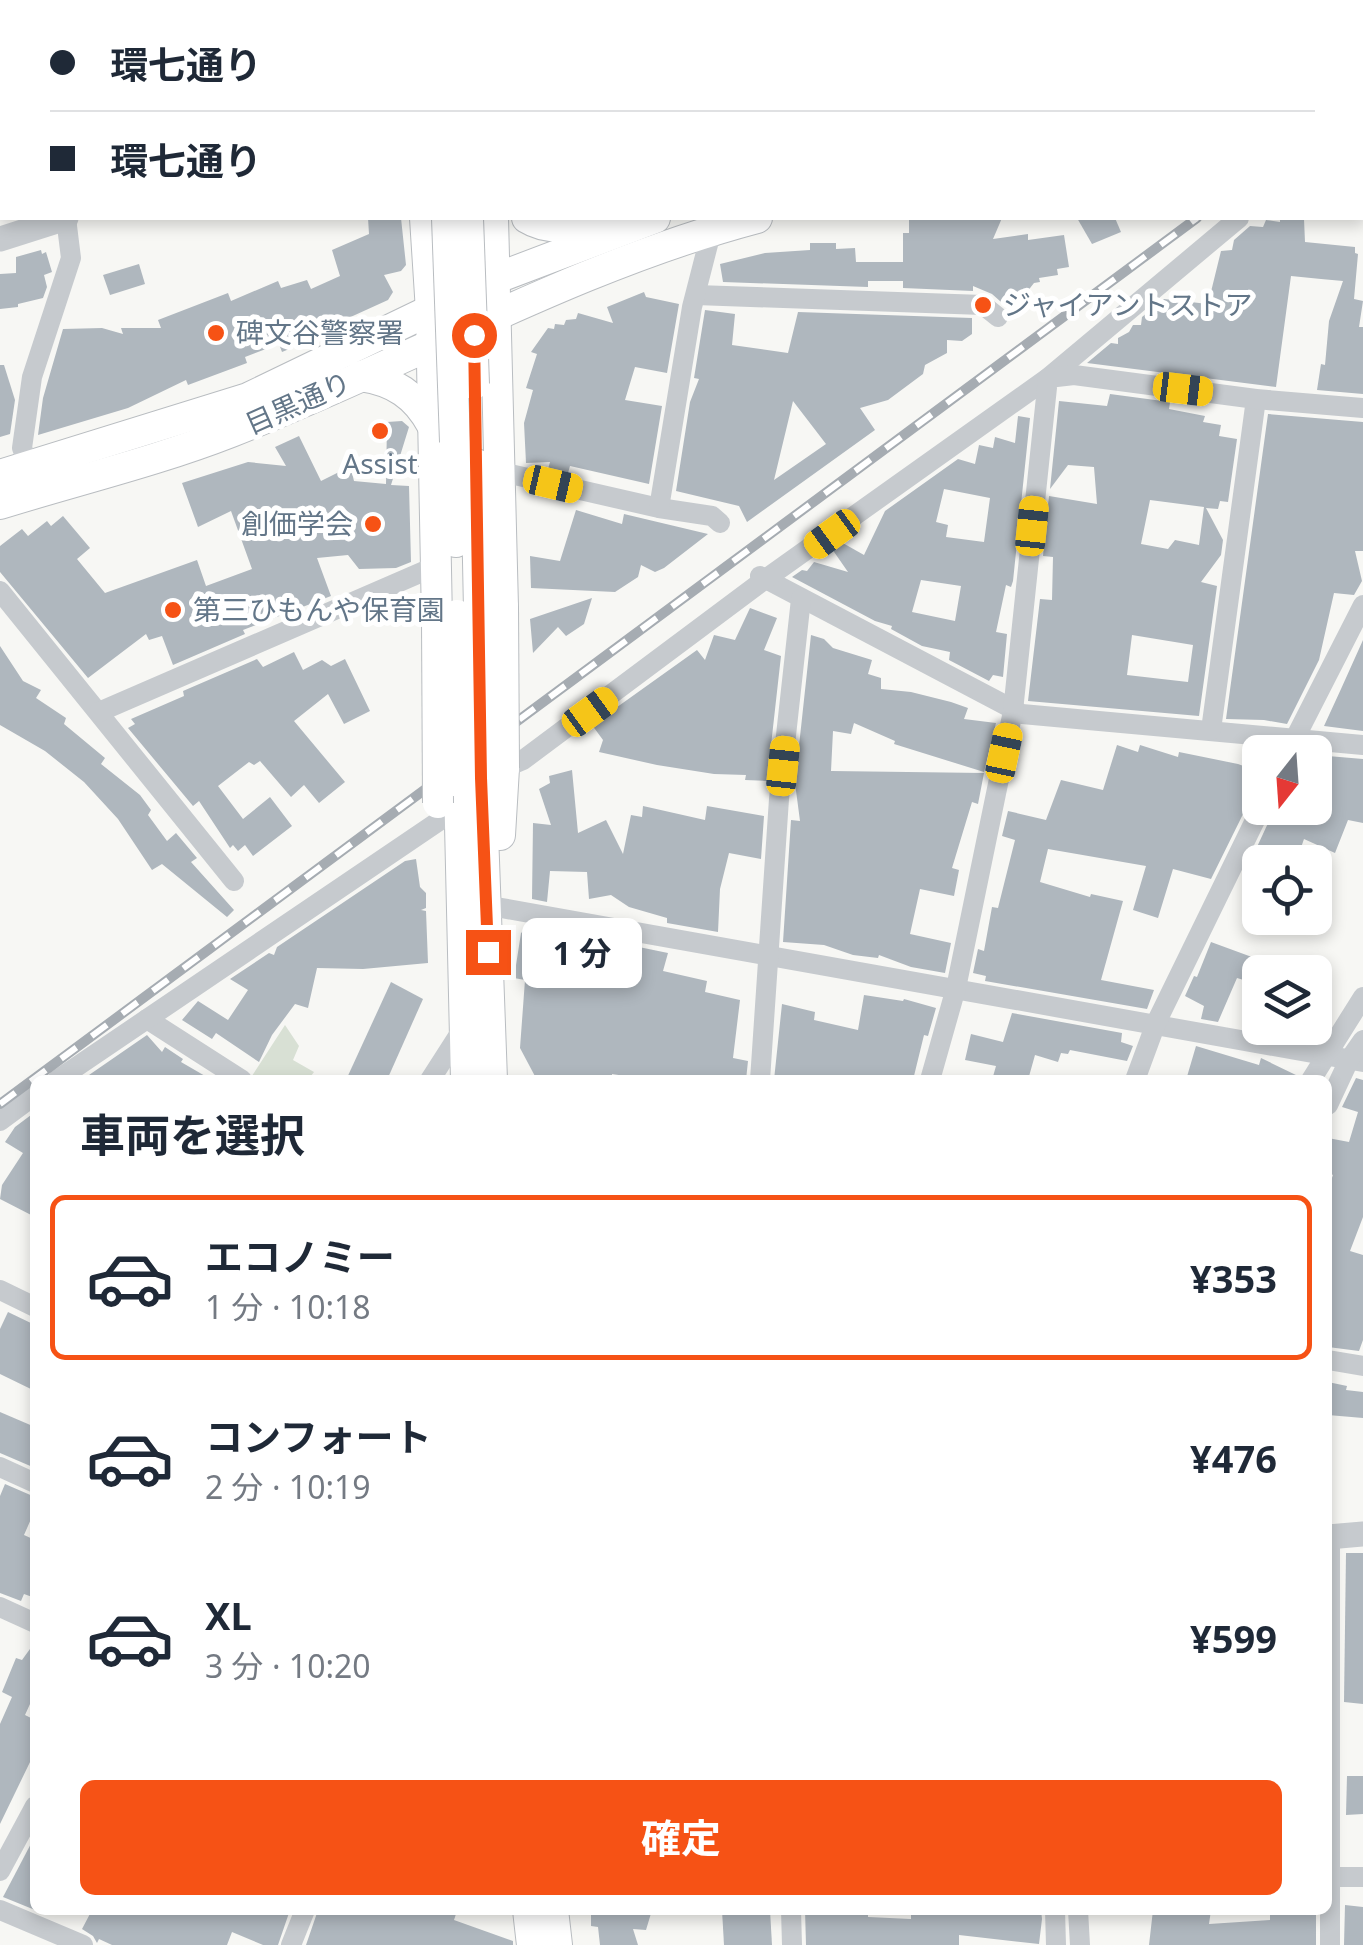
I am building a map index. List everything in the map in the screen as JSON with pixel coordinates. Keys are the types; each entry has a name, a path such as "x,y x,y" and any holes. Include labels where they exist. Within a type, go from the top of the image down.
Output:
{"main road":[{"path":"424,220 432,343 454,436"},
{"path":"447,220 454,436 469,614 464,791 476,953 491,1075"},
{"path":"468,220 454,436 436,566 469,614"},
{"path":"466,1075 465,1024 476,953 464,791 469,614 502,472 493,220"},
{"path":"530,220 558,228 611,220"},
{"name":"目黒通り","path":"14,471 248,398 496,278 647,220"},
{"name":"目黒通り","path":"0,504 230,432 498,312 648,250 750,220"},
{"path":"360,376 386,381 403,390 454,436"},
{"path":"464,791 496,906 476,953"},
{"path":"529,1915 532,1945"},
{"path":"554,1915 557,1945"}],"street":[{"path":"0,238 59,220"},
{"path":"14,471 22,448 32,377 70,258 66,220"},
{"path":"65,1075 464,791 523,760 612,696 762,578 1048,378 1237,220"},
{"path":"659,508 696,294 712,230"},
{"path":"696,294 983,306 998,317"},
{"path":"1048,378 1074,375 1363,408"},
{"path":"931,1075 956,988 1013,710 1048,378"},
{"path":"1211,730 1256,398"},
{"path":"502,472 659,508 712,516 720,524"},
{"path":"99,712 436,566"},
{"path":"762,578 1013,710 1242,736"},
{"path":"0,591 234,881"},
{"path":"760,1075 779,799 801,599"},
{"path":"1298,735 1363,605"},
{"path":"1332,745 1363,745"},
{"path":"1137,1073 1156,1023 1253,825"},
{"path":"496,906 1356,1061"},
{"path":"1314,1075 1363,997"},
{"path":"147,1019 234,1075"},
{"path":"433,1075 465,1024"},
{"path":"1332,1099 1356,1061 1363,1040"},
{"path":"0,1121 30,1101"},
{"path":"3,1297 30,1305"},
{"path":"1332,1361 1363,1366"},
{"path":"0,1467 30,1481"},
{"path":"1332,1536 1363,1534"},
{"path":"0,1606 30,1621"},
{"path":"0,1872 30,1815"},
{"path":"1332,1877 1363,1877"},
{"path":"0,1910 82,1945"},
{"path":"290,1945 302,1915"},
{"path":"791,1915 792,1945"},
{"path":"1054,1915 1056,1945"},
{"path":"1078,1915 1080,1945"},
{"path":"1330,1915 1330,1945"}],"shaded area":[{"path":"285,1025 299,1046 293,1060 314,1072 312,1075 253,1075"}],"building":[{"path":"368,220 401,220 406,265 401,271 384,275 393,292 388,300 344,320 347,325 282,352 279,344 245,357 247,363 188,385 186,380 128,408 38,435 43,398 63,329 102,328 123,334 121,328 161,328 158,320 228,293 231,301 278,281 281,288 307,280 311,289 340,276 332,250 369,234"},
{"path":"909,220 1001,220 993,239 1028,234 1028,240 1064,235 1069,267 1057,269 1058,275 1039,278 1040,282 1034,283 1009,309 992,294 973,286 973,291 903,288 903,281 868,281 868,287 723,282 720,264 765,253 810,250 810,243 836,243 836,249 855,248 856,262 903,262 903,233 909,233"},
{"path":"1078,220 1116,220 1121,232 1092,244"},
{"path":"1266,220 1304,220 1305,242 1355,247 1358,254 1354,299 1363,301 1359,327 1363,327 1363,394 1317,390 1321,364 1325,365 1329,321 1343,281 1291,276 1276,387 1087,363 1111,343 1118,344 1118,338 1133,325 1141,325 1142,317 1164,299 1208,304 1221,251 1232,250 1234,240 1250,226 1263,227"},
{"path":"41,250 42,254 46,252 52,272 44,275 47,287 43,298 0,309 0,274 16,273 16,257"},
{"path":"139,264 145,284 110,295 103,275"},
{"path":"644,292 646,297 679,304 667,373 635,367 625,400 662,406 649,484 570,466 568,473 548,469 550,462 526,463 524,423 533,390 526,388 537,354 531,352 555,324 564,325 566,320 576,319 578,313 613,323 607,307"},
{"path":"705,310 735,314 732,345 788,353 798,312 972,318 972,334 962,341 947,340 947,353 925,365 923,374 888,400 860,408 875,430 747,522 739,506 676,491 690,402 699,379 694,378","holes":["793,401 826,444 774,480"]},
{"path":"0,365 4,365 15,400 10,434 0,437"},
{"path":"1110,394 1170,402 1169,409 1205,416 1203,422 1221,425 1219,436 1237,439 1228,502 1220,501 1218,509 1206,508 1223,540 1221,555 1201,582 1217,586 1199,716 1028,701 1040,599 1052,600 1053,557 1043,556 1049,496 1097,504 1094,467 1068,465 1050,489 1059,401 1107,406","holes":["1150,500 1204,507 1199,545 1175,540 1168,549 1141,544","1132,635 1193,645 1188,682 1127,675"]},
{"path":"1268,414 1363,422 1363,551 1355,551 1362,581 1354,595 1334,593 1319,660 1287,724 1226,719"},
{"path":"1018,416 1030,418 1013,581 1011,587 1006,585 996,632 1007,634 1003,677 993,675 989,681 949,660 950,652 922,646 891,629 892,626 792,577 807,571 814,562 848,572 832,549 841,542 864,555 885,511 958,459 975,464 979,445 993,448 995,437 1015,443","holes":["944,489 990,498 984,542 946,537 948,525 936,522","921,580 961,586 955,621 912,612"]},
{"path":"402,421 409,427 391,485 409,486 411,562 396,568 359,569 348,555 317,558 331,596 243,630 245,634 173,665 162,636 149,640 146,634 88,678 0,572 0,546 22,529 28,536 47,521 51,526 63,516 90,548 77,559 105,593 197,560 206,586 252,569 231,511 198,527 182,483 248,462 286,466 275,447 299,436 321,481 343,470 352,473 354,481 386,484 387,422"},
{"path":"576,510 622,524 624,514 708,534 664,568 655,572 641,565 638,577 615,592 531,588 530,556 560,561"},
{"path":"592,598 584,624 566,636 558,627 533,653 530,619"},
{"path":"750,608 777,618 764,650 781,656 767,781 599,752 603,740 592,725 697,650 705,660 714,635 735,640"},
{"path":"811,635 824,639 833,648 872,660 868,674 881,678 881,689 951,702 968,708 964,719 996,723 984,772 894,744 895,741 854,723 851,734 833,731 831,771 984,773 978,804 972,802 952,868 959,870 954,896 920,889 910,934 951,943 945,973 911,967 879,955 853,955 824,945 783,942 791,820 800,821 795,783"},
{"path":"1363,640 1363,731 1324,726 1341,689"},
{"path":"0,646 23,681 41,690 36,698 66,718 64,724 105,758 101,764 140,795 151,810 148,815 167,841 176,833 197,858 191,862 234,910 227,917 162,864 152,870 118,819 84,782 45,751 0,725"},
{"path":"294,652 303,670 322,660 331,666 345,659 370,711 344,724 328,694 294,721 345,782 319,803 304,785 291,797 260,761 254,765 249,762 218,786 243,819 270,797 292,826 253,856 245,845 238,851 233,845 230,848 199,801 193,806 128,728 135,724 131,719 184,696 183,691 257,659 263,667"},
{"path":"1117,745 1138,752 1140,745 1178,757 1179,752 1242,765 1242,816 1211,879 1173,869 1158,918 1133,910 1146,866 1048,849 1040,882 1090,897 1091,894 1123,901 1101,980 1154,990 1147,1009 985,981 986,976 973,973 978,949 984,951 992,907 998,908 1015,840 1002,836 1008,811 1046,820 1061,780 1103,790"},
{"path":"1332,756 1363,759 1363,823 1348,820 1335,853 1332,845 1317,845 1304,839 1302,845 1258,845 1267,825 1332,825"},
{"path":"572,770 578,833 606,820 623,854 631,815 642,817 643,806 705,820 707,806 764,816 761,859 729,853 720,889 718,932 667,923 667,918 629,907 611,895 589,899 587,872 550,871 547,902 532,899 533,823 551,825 539,789 550,783 549,776"},
{"path":"416,859 420,887 426,893 426,908 421,910 426,911 428,963 363,969 317,968 308,1008 295,1004 272,1035 259,1062 216,1033 212,1039 182,1020 198,1001 228,1020 248,990 230,979 269,953 274,955 277,947 405,861"},
{"path":"527,928 563,934 571,955 579,960 628,972 634,946 668,953 663,971 707,981 705,992 740,1000 733,1058 748,1061 747,1075 534,1075 520,1048 525,980 514,978 521,933"},
{"path":"1211,942 1246,955 1242,955 1242,980 1237,978 1218,1022 1201,1019 1204,1006 1185,996 1194,976 1197,977"},
{"path":"391,982 423,999 389,1075 348,1075"},
{"path":"864,995 904,999 936,1008 928,1036 924,1035 914,1075 775,1075 782,1004 815,1012 814,1020 858,1030"},
{"path":"1012,1013 1122,1033 1121,1042 1133,1046 1127,1061 1070,1050 1068,1054 1061,1053 1058,1062 1035,1055 1029,1075 993,1075 996,1066 965,1060 971,1034 1003,1042"},
{"path":"147,1035 162,1052 165,1047 203,1075 89,1075"},
{"path":"1196,1046 1259,1065 1261,1058 1296,1075 1187,1075"},
{"path":"1356,1078 1363,1080 1363,1217 1350,1251 1363,1255 1363,1340 1359,1351 1332,1348 1332,1139 1349,1142 1358,1112 1342,1107"},
{"path":"30,1116 30,1214 0,1199 2,1185 23,1153 5,1142 15,1127"},
{"path":"8,1312 30,1323 30,1389 0,1374 0,1329"},
{"path":"1332,1383 1363,1392 1363,1418 1332,1415"},
{"path":"0,1412 30,1425 30,1466 0,1453"},
{"path":"5,1484 30,1495 30,1521 24,1535 30,1538 30,1596 24,1594 21,1601 0,1593 0,1496"},
{"path":"1346,1553 1363,1553 1363,1704 1344,1702"},
{"path":"30,1649 30,1704 25,1715 30,1718 30,1762 0,1824 0,1724 12,1697 2,1692 16,1658 22,1660"},
{"path":"1347,1776 1363,1776 1363,1814 1346,1815"},
{"path":"30,1846 30,1908 3,1897"},
{"path":"1345,1905 1363,1907 1363,1945 1344,1945"},
{"path":"89,1915 288,1915 278,1945 263,1945 232,1932 227,1945 112,1945 99,1939 97,1943 82,1929"},
{"path":"316,1915 456,1915 454,1920 513,1941 513,1945 306,1945"},
{"path":"591,1915 650,1915 646,1930 633,1929 638,1945 600,1945 598,1927 591,1926"},
{"path":"722,1915 770,1915 772,1945 724,1945"},
{"path":"805,1915 911,1919 911,1915 1042,1915 1039,1944 959,1935 959,1945 806,1945"},
{"path":"1152,1915 1210,1915 1209,1924 1270,1920 1270,1915 1316,1915 1316,1945 1149,1945"}],"railway":[{"path":"39,1075 1194,220"},
{"path":"0,1104 30,1082"}],"place":[{"name":"ジャイアントストア","path":"983,305"},
{"name":"碑文谷警察署","path":"216,333"},
{"name":"Assist","path":"380,431"},
{"name":"創価学会","path":"373,524"},
{"name":"第三ひもんや保育園","path":"173,610"}],"route":[{"path":"474,335 481,778 488,952"}]}
